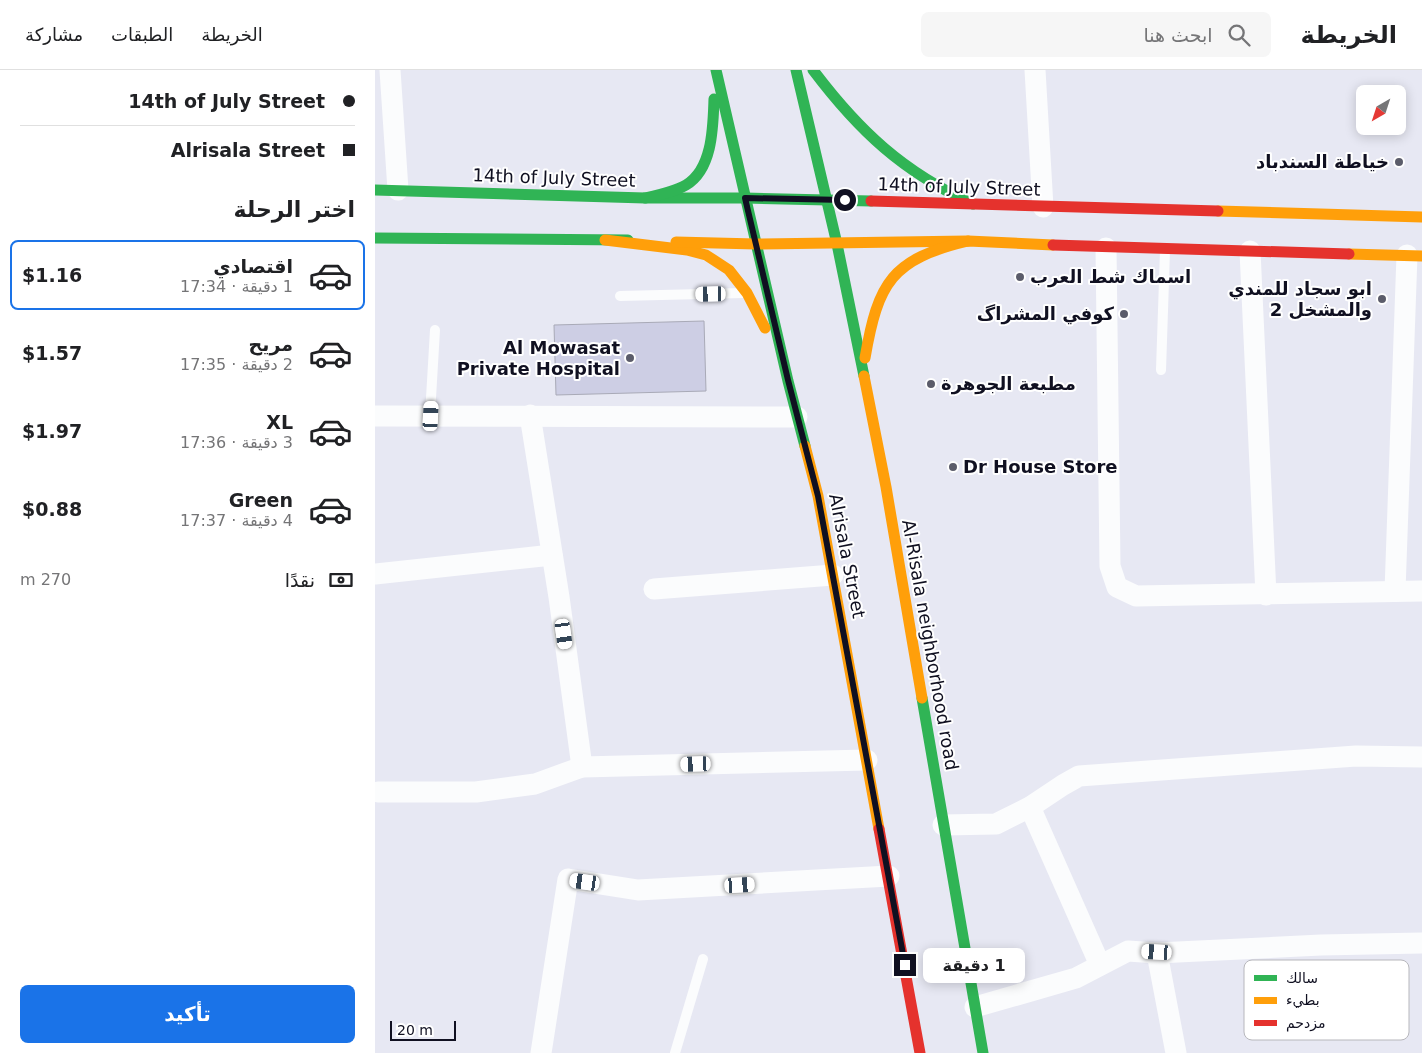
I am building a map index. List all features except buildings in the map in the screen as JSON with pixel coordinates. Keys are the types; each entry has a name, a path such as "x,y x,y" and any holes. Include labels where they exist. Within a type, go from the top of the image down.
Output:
{"main road":[{"name":"Alrisala Street","path":"715,70 788,380 818,496 920,1053"},
{"path":"645,198 679,188 693,180 703,164 713,133 715,70"},
{"path":"796,70 837,244"},
{"path":"813,70 858,126 883,148 935,185 973,204"},
{"name":"14th of July Street","path":"375,190 645,198 827,200 1422,217"},
{"path":"375,238 605,240 756,244 968,241 1106,248 1414,255"},
{"path":"605,240 687,250 706,255 729,270 747,293 761,319 788,380"},
{"path":"863,372 875,310 881,294 890,281 901,268 917,257 968,241"},
{"name":"Al-Risala neighborhood road","path":"837,244 887,496 983,1053"}],"street":[{"path":"390,70 397,190"},
{"path":"1035,70 1043,207"},
{"path":"1106,248 1110,566 1117,587 1136,596 1422,591"},
{"path":"1250,251 1266,594"},
{"path":"1395,591 1414,255"},
{"path":"530,415 552,555 581,767"},
{"path":"375,416 797,416"},
{"path":"375,574 552,555"},
{"path":"654,589 833,575"},
{"path":"943,825 996,824 1030,807 1079,776 1356,756 1422,758"},
{"path":"378,792 476,792 535,784 581,767 867,760"},
{"path":"1030,807 1100,965"},
{"path":"541,1053 568,880 638,890 889,876"},
{"path":"975,1007 1076,978 1128,951 1157,952 1422,942"},
{"path":"1157,952 1177,1053"}],"lane":[{"path":"1161,370 1165,249"},
{"path":"620,296 747,293"},
{"path":"431,416 435,330"},
{"path":"675,1053 703,959"}],"traffic: fast":[{"path":"716,70 788,381 805,446"},
{"path":"796,70 837,244 864,376"},
{"path":"813,70 865,131 884,148 925,178 973,204"},
{"path":"645,198 666,193 686,185 702,169 710,146 714,99"},
{"path":"375,190 645,198 871,201"},
{"path":"375,238 628,240"},
{"path":"922,698 983,1053"}],"traffic: slow":[{"path":"1218,211 1422,217"},
{"path":"605,240 687,250 706,255 729,270 747,293 765,328"},
{"path":"676,242 756,244 968,241 1053,245"},
{"path":"865,358 876,310 883,292 893,278 905,266 922,256 968,241"},
{"path":"1349,254 1422,256"},
{"path":"864,376 886,487 922,698"},
{"path":"805,446 818,496 879,829"}],"traffic: jam":[{"path":"871,201 1218,211"},
{"path":"1053,245 1349,254"},
{"path":"879,829 920,1053"}],"place":[{"name":"خياطة السندباد","path":"1399,162"},
{"name":"اسماك شط العرب","path":"1020,277"},
{"name":"ابو سجاد للمندي والمشخل 2","path":"1382,299"},
{"name":"كوفي المشراگ","path":"1124,314"},
{"name":"Al Mowasat Private Hospital","path":"630,358"},
{"name":"مطبعة الجوهرة","path":"931,384"},
{"name":"Dr House Store","path":"953,467"}],"route":[{"path":"845,200 745,198 788,380 818,496 905,965"}]}
